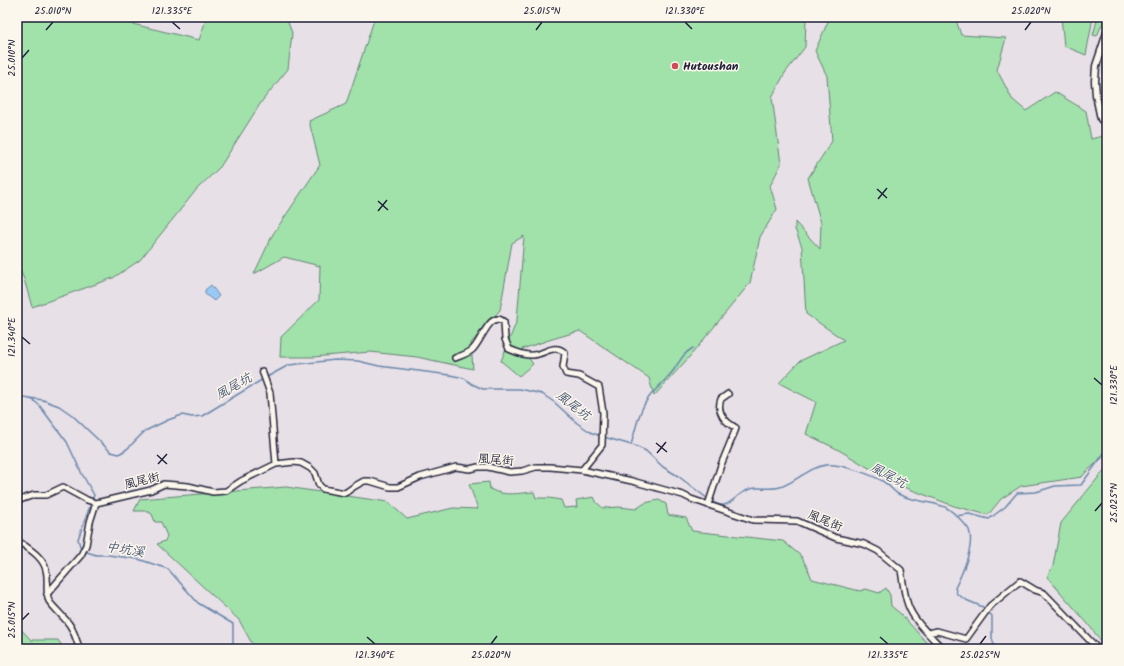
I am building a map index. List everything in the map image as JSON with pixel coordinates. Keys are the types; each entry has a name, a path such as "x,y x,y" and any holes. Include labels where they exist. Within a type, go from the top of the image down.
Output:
{"street":[{"path":"1107,33 1096,66 1095,81 1101,119 1107,124"},
{"path":"455,358 474,349 489,325 497,319 504,322 505,339 509,349 518,353 532,356 551,349 558,349 565,353 563,367 566,374 579,376 599,387 603,413 602,445 582,470"},
{"path":"262,371 270,393 276,464"},
{"path":"708,504 721,465 736,428 723,418 720,410 719,403 721,399 728,394"},
{"name":"風尾街","path":"96,503 151,490 164,484 188,486 213,492 226,491 241,481 276,464 294,462 304,464 313,470 319,485 323,489 345,493 364,481 370,481 390,487 398,487 420,477 456,467 470,469 488,467 510,472 522,471 536,467 582,470 632,481 682,495 753,520 797,521 836,538 864,544 878,551 901,570 908,605 928,633 943,649"},
{"path":"17,500 34,495 46,495 63,487 87,500 96,503 90,522 86,545 81,555 47,594"},
{"path":"17,540 40,558 46,570 47,594 49,602 75,633 80,649"},
{"path":"928,633 937,631 966,639 988,608 1020,581 1035,590 1044,593 1098,649"}],"green space":[{"path":"17,17 113,17 112,19 199,40 207,17 286,17 292,33 288,69 262,101 220,167 197,189 140,260 113,278 32,307 24,279 17,263"},
{"path":"375,17 687,17 696,20 704,17 808,17 806,19 805,47 785,73 772,97 781,164 770,186 777,209 760,237 750,283 691,355 654,396 649,378 580,331 522,349 533,364 519,376 501,361 517,320 524,236 512,243 500,310 471,343 473,369 417,357 370,352 313,357 280,357 281,337 319,300 320,266 284,257 254,274 273,234 320,165 309,121 346,104"},
{"path":"830,17 955,17 961,35 1006,38 997,70 1012,99 1026,111 1055,92 1086,111 1091,139 1107,135 1107,454 1082,477 1021,486 1001,499 988,515 954,506 896,484 837,449 806,434 816,402 779,383 800,361 844,340 806,314 802,247 795,229 795,222 820,249 821,223 808,178 832,141 827,76 815,51"},
{"path":"965,17 1003,17 998,19 965,21"},
{"path":"1061,17 1093,17 1086,55 1064,46"},
{"path":"1098,17 1105,17 1097,36 1093,35"},
{"path":"1107,50 1107,109 1104,105 1103,64"},
{"path":"1107,461 1107,649 1088,624 1047,577 1053,566 1061,523 1106,468"},
{"path":"489,482 490,489 501,493 512,494 534,492 536,498 561,500 564,508 577,507 576,500 594,497 597,503 603,508 619,507 636,509 645,503 659,500 666,504 668,515 686,518 692,531 783,541 801,556 812,579 860,591 866,589 879,593 886,588 890,595 891,606 902,615 932,649 255,649 239,620 157,544 165,541 167,536 161,522 155,522 152,514 146,511 134,511 140,499 286,487 388,502 407,519 453,508 478,509 469,484"},
{"path":"17,625 31,640 58,640 64,649 17,649"}],"water":[{"path":"211,285 219,296 214,301 205,294 205,290"}],"waterway":[{"path":"631,445 638,419 646,401 670,375 685,354 693,348"},
{"name":"風尾坑","path":"23,397 43,400 59,406 72,415 111,452 119,454 127,449 145,431 182,415 192,417 202,416 289,365 335,360 358,361 379,366 464,378 483,389 520,389 542,394 554,402 577,423 592,433 601,436"},
{"name":"風尾坑","path":"17,396 23,397"},
{"name":"中坑溪","path":"26,398 33,400 39,405 67,442 94,495 78,539 80,546 87,552 96,555 138,559 168,569 198,603 233,624 233,649"},
{"name":"風尾坑","path":"604,437 635,446 646,451 663,467 678,476 708,499"},
{"path":"956,516 969,514 989,519 1005,507 1017,493 1036,492 1055,486 1081,485 1107,449"},
{"name":"風尾坑","path":"711,501 717,504 727,504 750,489 779,487 815,468 832,465 856,470 872,476 884,482 896,493 903,496 947,508 966,525 969,530 970,537 967,560 955,588 957,594 966,600 983,607 992,616 992,638 995,649"}],"place":[{"name":"Hutoushan","path":"675,66"}]}
